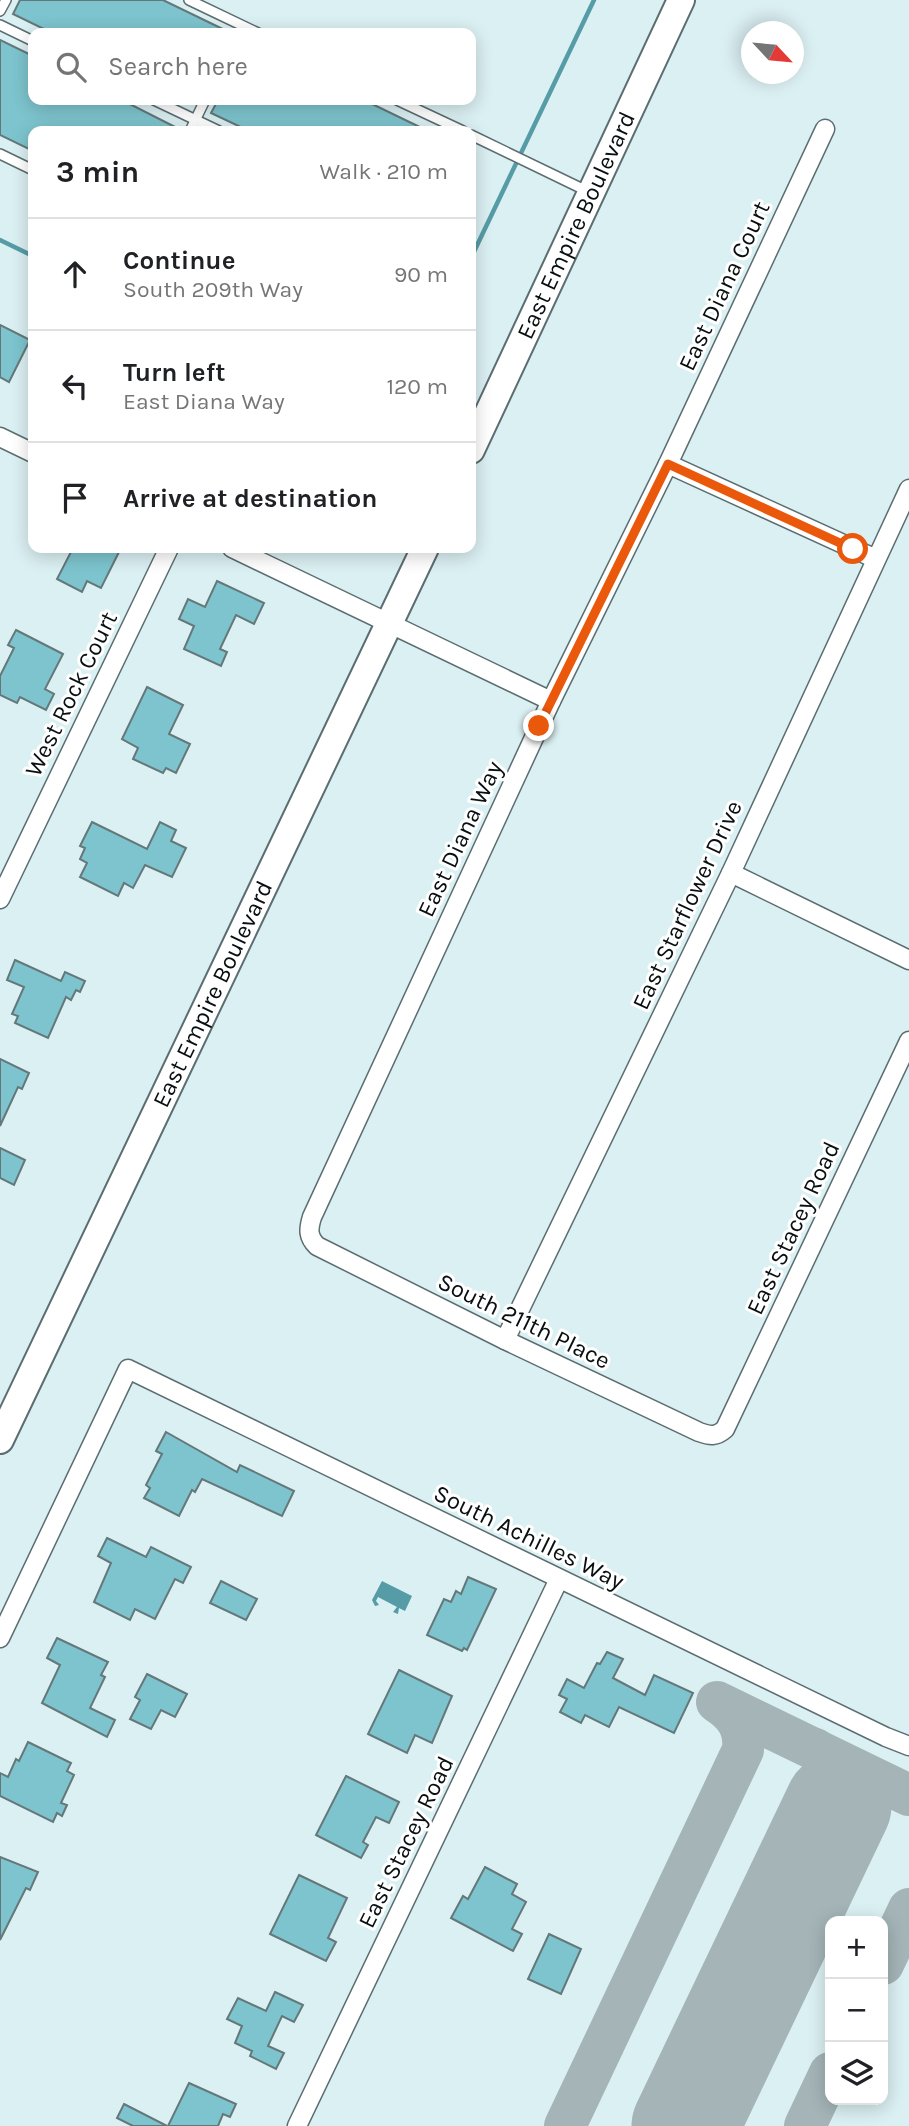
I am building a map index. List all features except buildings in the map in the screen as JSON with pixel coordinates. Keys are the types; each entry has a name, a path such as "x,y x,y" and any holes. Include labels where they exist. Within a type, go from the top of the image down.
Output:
{"street":[{"name":"East Empire Boulevard","path":"476,439 681,0"},
{"name":"East Diana Court","path":"668,464 825,130"},
{"path":"0,437 28,451"},
{"path":"668,464 876,559"},
{"name":"East Diana Way","path":"310,1240 312,1217 551,701 668,464"},
{"name":"East Starflower Drive","path":"505,1340 731,873 909,489"},
{"name":"West Rock Court","path":"0,900 167,553"},
{"path":"243,553 551,701"},
{"name":"East Empire Boulevard","path":"0,1440 423,553"},
{"path":"731,873 909,960"},
{"name":"East Stacey Road","path":"719,1434 725,1429 909,1041"},
{"name":"South 211th Place","path":"310,1240 317,1246 505,1340 699,1432 709,1436 719,1434"},
{"name":"South Achilles Way","path":"0,1638 128,1369 909,1746"},
{"name":"East Stacey Road","path":"297,2126 559,1578"}],"lane":[{"path":"0,11 5,0"},
{"path":"189,0 238,28"},
{"path":"0,25 28,39"},
{"path":"164,105 208,126"},
{"path":"192,126 202,105"},
{"path":"407,105 452,126"},
{"path":"438,126 441,121"},
{"path":"476,137 591,192"},
{"path":"0,154 28,168"}],"water":[{"path":"382,1581 412,1596 405,1611 399,1608 398,1614 393,1612 397,1607 378,1597 376,1601 379,1605 375,1606 372,1600"}],"waterway":[{"path":"476,248 594,0"},
{"path":"0,240 28,254"}],"taxiway":[{"path":"565,2126 743,1750 738,1722 717,1702"},
{"path":"721,1704 909,1795"},
{"path":"815,1749 837,1774 840,1789 838,1806"},
{"path":"888,1953 909,1909"},
{"path":"805,2126 825,2084"}],"runway":[{"path":"685,2126 838,1806"}],"route":[{"path":"539,726 668,464 853,549"}]}
